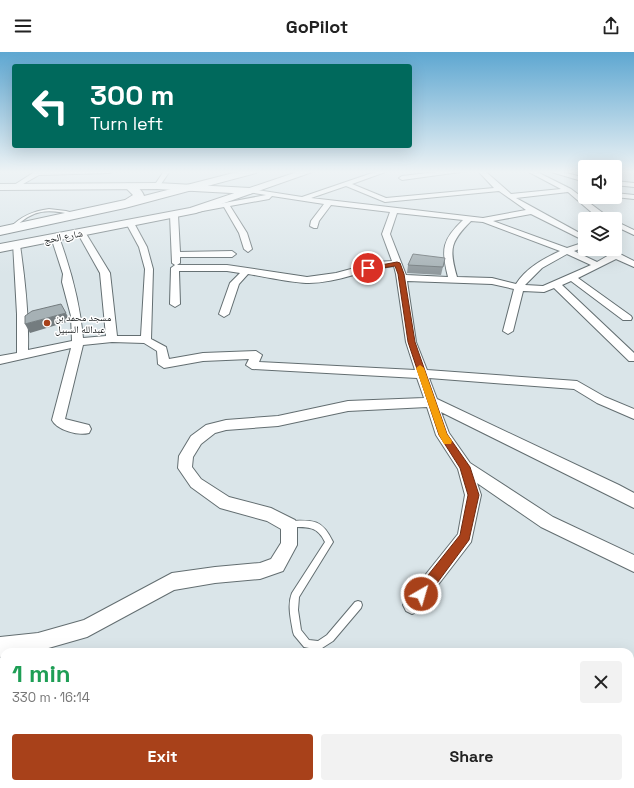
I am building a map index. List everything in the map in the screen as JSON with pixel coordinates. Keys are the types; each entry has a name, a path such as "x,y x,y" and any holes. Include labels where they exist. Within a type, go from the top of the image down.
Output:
{"main road":[{"name":"شارع الحج","path":"0,231 123,205"},
{"path":"177,214 195,205"},
{"name":"شارع الحج","path":"0,248 192,211 212,205"}],"street":[{"path":"192,211 224,205"},
{"path":"226,205 243,234 248,249"},
{"path":"314,226 315,221 327,205"},
{"path":"348,205 483,220 532,211"},
{"path":"524,205 578,235"},
{"path":"588,205 596,212"},
{"path":"394,211 386,234 402,278 412,342 443,435 465,467 473,495 465,537 412,605"},
{"path":"175,304 177,214"},
{"path":"453,280 448,259 447,243 452,235 469,219"},
{"path":"483,220 567,251 597,265"},
{"path":"130,223 143,247 149,269 146,340"},
{"path":"622,227 634,233"},
{"path":"81,232 106,273 112,339"},
{"path":"55,237 68,274 67,282 76,316 78,343 58,420 62,424 84,429"},
{"path":"16,245 22,291 24,327 22,356"},
{"path":"508,331 519,288 529,274 554,256 578,247"},
{"path":"176,255 232,254"},
{"path":"402,278 492,281 519,288 544,289 572,278 614,256"},
{"path":"618,256 634,264"},
{"path":"175,268 214,267 307,280 336,276 377,265 397,263"},
{"path":"224,314 235,283 246,271"},
{"path":"572,278 627,318"},
{"path":"556,285 633,358"},
{"path":"0,360 78,343 112,339 146,340 162,349 164,364 203,357 256,355 252,365 422,374 577,386 601,400 634,414"},
{"path":"0,647 38,642 87,628 172,582 215,575 260,571 277,565 289,545 289,524 271,515 225,503 196,483 185,468 186,456 196,440 211,429 226,425 278,420 348,406 432,402 469,418 523,447 614,489 634,501"},
{"path":"465,467 547,522 634,564"}],"lane":[{"path":"289,524 314,524 324,530 329,542 295,596 294,610 297,632 307,644 319,646 330,638 358,605"}],"building":[{"path":"413,254 445,258 443,267 408,265"},
{"path":"61,304 66,313 25,324 25,316 32,311"}],"slow traffic":[{"path":"420,368 443,435 448,441"}],"place":[{"name":"مسجد محمد بن عبدالله السبيل","path":"47,323"}],"route":[{"path":"368,268 377,265 397,263 401,274 412,342 443,435 465,467 473,495 465,537 421,594"}]}
